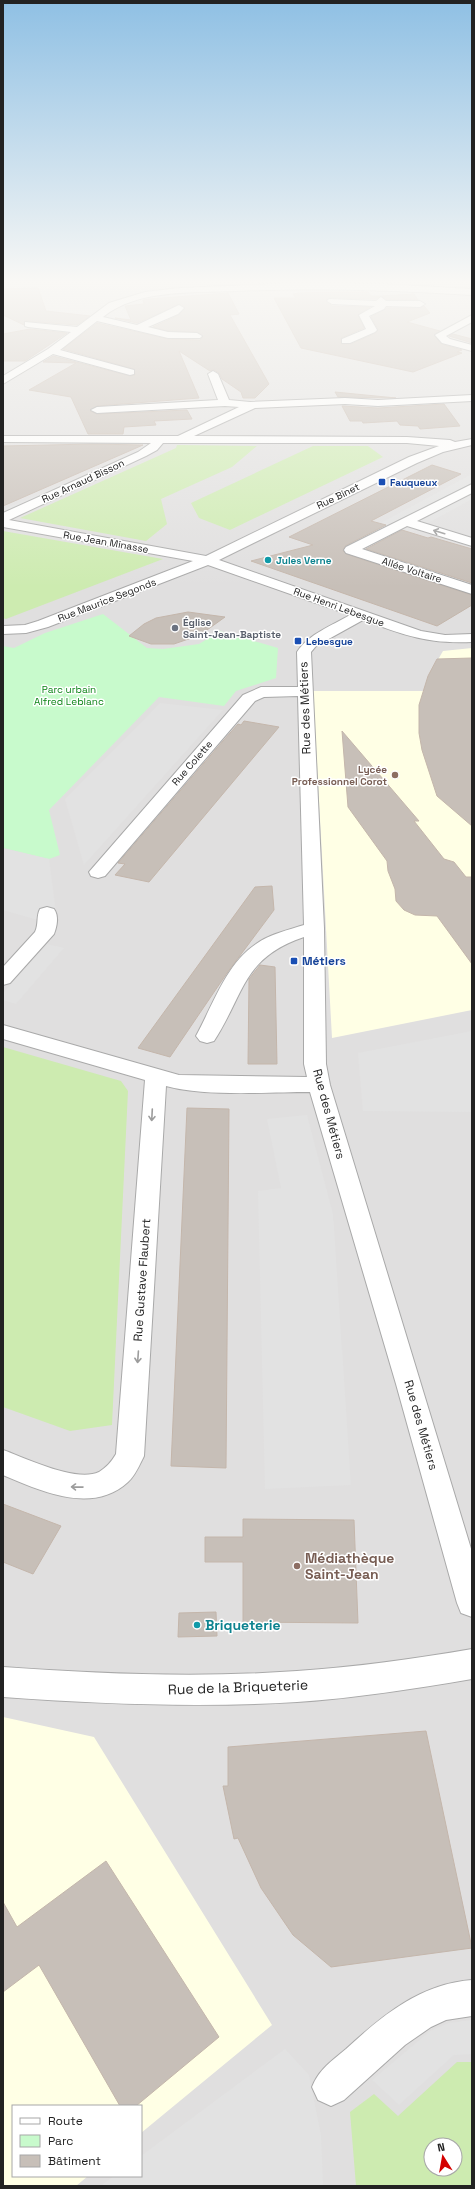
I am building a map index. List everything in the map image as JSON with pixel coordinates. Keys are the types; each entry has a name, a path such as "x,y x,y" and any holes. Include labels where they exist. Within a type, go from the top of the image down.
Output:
{"street":[{"path":"216,382 225,403"},
{"path":"98,410 225,403 253,405 345,401 378,403 472,398"},
{"path":"177,439 253,405"},
{"path":"3,439 417,440 469,445"},
{"name":"Rue Arnaud Bisson","path":"3,518 142,454 156,446 160,439"},
{"path":"369,440 401,443 432,452"},
{"name":"Rue Binet","path":"208,560 432,452 469,445"},
{"path":"407,522 472,488"},
{"path":"407,522 472,542"},
{"name":"Allée Voltaire","path":"407,522 351,550 472,590"},
{"name":"Rue Jean Minasse","path":"3,523 208,560"},
{"name":"Rue Henri Lebesgue","path":"208,560 424,636 445,639 472,638"},
{"name":"Rue Maurice Segonds","path":"3,630 26,629 43,624 208,560"},
{"name":"Rue des Métiers","path":"361,615 307,646 304,656 314,928 314,1052 319,1085 409,1384 472,1603"},
{"name":"Rue Colette","path":"98,872 249,698 261,692 305,691"},
{"path":"3,979 44,934 47,928 48,913"},
{"path":"207,1036 244,968 256,954 281,940 314,928"},
{"path":"3,1032 179,1082 206,1084 319,1085"},
{"name":"Rue Gustave Flaubert","path":"3,1462 68,1487 96,1486 114,1478 127,1464 131,1446 156,1076"},
{"name":"Rue de la Briqueterie","path":"3,1682 121,1689 254,1689 364,1681 427,1673 472,1664"},
{"path":"331,2087 404,2024 422,2011 441,2003 472,1998"}],"shaded area":[{"path":"3,382 472,382 472,2186 3,2186"},
{"path":"141,458 145,459 50,502 46,501"},
{"path":"472,474 472,499 381,549 362,544 348,551 336,547"},
{"path":"69,481 73,482 10,511 5,509"},
{"path":"389,553 472,580 472,587 381,557"},
{"name":"Lycée Professionnel Corot","path":"472,648 472,1010 332,1038 313,691 424,691 429,675 443,651"},
{"path":"160,703 223,710 84,865 65,799"},
{"path":"3,848 49,859 57,921 38,920 3,910"},
{"path":"47,944 64,948 16,1004 3,1000 3,993"},
{"path":"472,1031 472,1112 363,1111 358,1053"},
{"path":"307,1115 333,1214 351,1485 265,1489 258,1191 281,1188 267,1119"},
{"path":"3,1717 94,1737 272,2025 142,2132 142,2105 12,2105 12,2177 87,2177 76,2186 3,2186"},
{"path":"472,2020 472,2054 454,2055 399,2105 372,2080 430,2031 449,2023"},
{"path":"285,2049 309,2075 321,2135 323,2186 104,2186 103,2184 113,2177 142,2177 142,2155"}],"green space":[{"path":"177,445 257,446 232,467 161,499 167,524 146,541 20,518 176,448"},
{"path":"313,446 368,446 383,457 230,530 199,518 191,503"},
{"path":"3,531 163,559 6,619 3,618"},
{"name":"Parc urbain Alfred Leblanc","path":"103,614 147,648 163,649 199,644 220,631 278,648 276,678 236,691 224,706 159,697 49,810 60,855 49,859 3,848 3,646 14,648 45,633"},
{"path":"3,1047 121,1081 128,1091 112,1425 70,1431 3,1407"},
{"path":"457,2062 472,2062 472,2186 356,2186 350,2112 374,2094 398,2116"}],"building":[{"path":"43,382 192,382 199,398 97,406 90,411 97,414 187,410 192,419 154,421 156,425 124,427 123,434 88,434 71,397 29,390"},
{"path":"227,382 268,382 269,384 255,398 243,398 241,392"},
{"path":"335,392 396,398 338,397"},
{"path":"444,404 460,426 420,429 418,426 400,425 397,421 363,423 362,421 350,421 342,406 378,408"},
{"path":"92,444 143,445 3,506 3,446"},
{"path":"432,465 461,474 371,521 386,525 345,546 343,551 346,554 472,595 472,605 437,626 251,561 313,545 289,537"},
{"path":"402,530 472,549 472,583 366,549"},
{"name":"Église Saint-Jean-Baptiste","path":"188,612 225,617 200,635 174,644 151,644 129,636 144,624 156,618"},
{"path":"472,658 472,826 437,796 422,750 419,733 419,705 428,676 437,659"},
{"path":"244,721 279,727 149,882 115,875 125,864 118,863 238,724 241,725"},
{"path":"342,731 419,821 414,821 444,859 454,862 466,877 472,877 472,964 437,916 415,915 404,910 396,901 395,889 388,871 387,861 348,807"},
{"path":"272,886 274,910 227,973 170,1057 138,1048 255,887"},
{"path":"260,965 275,967 277,1064 248,1064 249,979"},
{"path":"187,1108 229,1109 226,1468 171,1466"},
{"path":"3,1504 61,1526 33,1574 3,1562"},
{"path":"243,1519 354,1520 358,1623 243,1622 243,1562 205,1562 205,1537 243,1537"},
{"name":"Briqueterie","path":"216,1612 217,1636 178,1637 179,1613"},
{"path":"426,1731 472,1948 331,1967 293,1935 261,1888 238,1838 234,1839 223,1786 228,1786 228,1747"},
{"path":"106,1861 219,2037 137,2105 119,2105 39,1965 3,1992 3,1902 17,1927"}],"place":[{"name":"Fauqueux","path":"382,482"},
{"name":"Jules Verne","path":"268,560"},
{"name":"Église Saint-Jean-Baptiste","path":"175,628"},
{"name":"Lebesgue","path":"298,641"},
{"name":"Lycée Professionnel Corot","path":"395,775"},
{"name":"Métiers","path":"294,961"},
{"name":"Médiathèque Saint-Jean","path":"297,1566"},
{"name":"Briqueterie","path":"197,1625"}]}
